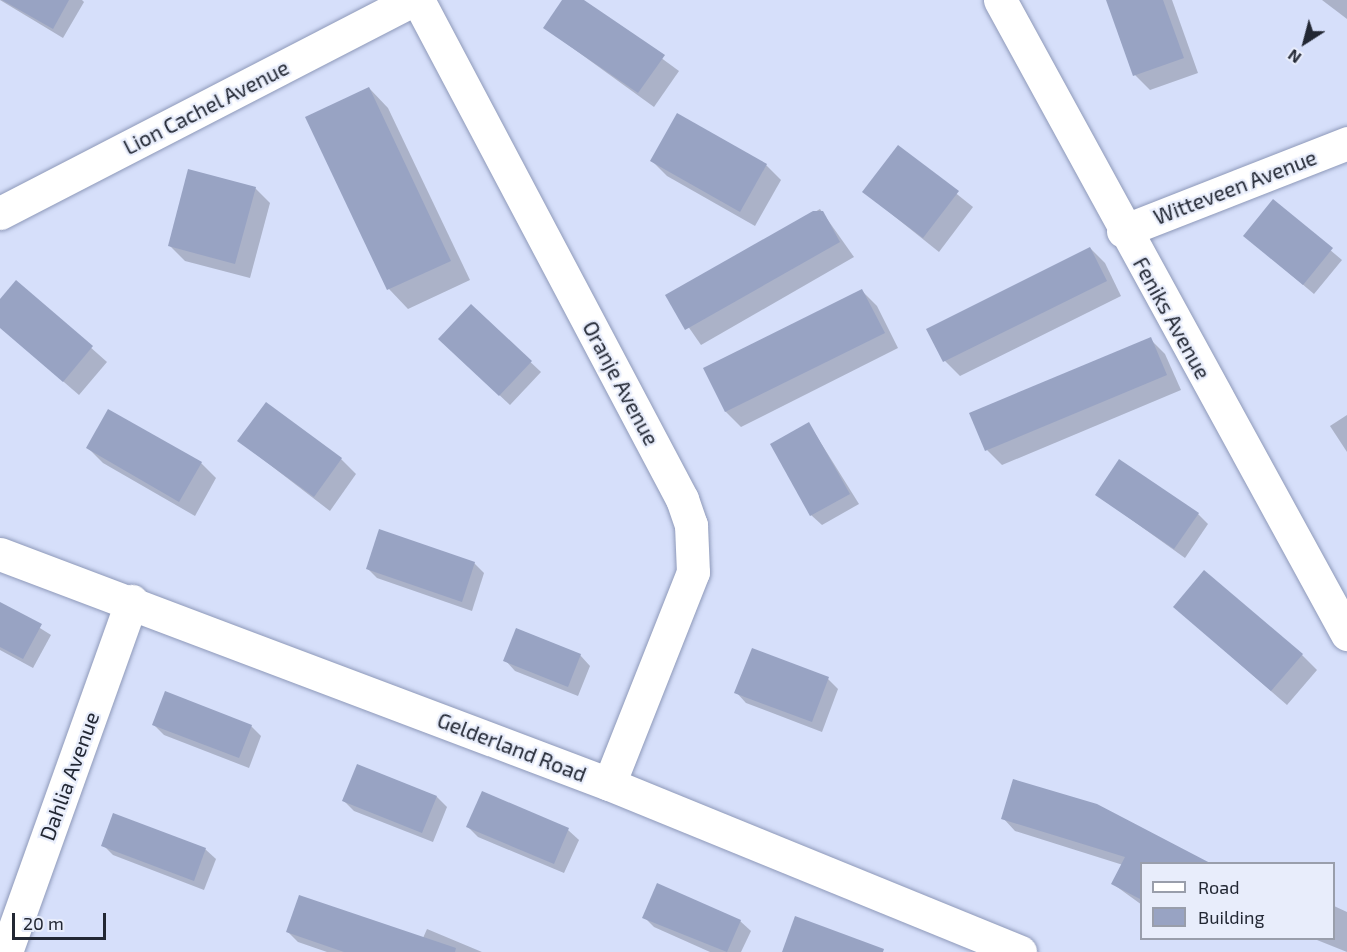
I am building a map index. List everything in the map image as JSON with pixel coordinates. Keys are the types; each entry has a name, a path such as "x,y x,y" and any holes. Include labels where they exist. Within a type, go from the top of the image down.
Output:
{"street":[{"name":"Lion Cachel Avenue","path":"0,213 412,0"},
{"name":"Oranje Avenue","path":"418,0 682,499 691,525 693,572 609,784"},
{"name":"Feniks Avenue","path":"1000,0 1123,231 1347,634"},
{"name":"Witteveen Avenue","path":"1123,231 1347,143"},
{"name":"Gelderland Road","path":"0,554 132,600 609,784 972,943 1020,952"},
{"name":"Dahlia Avenue","path":"6,952 132,600"}],"building":[{"path":"2,0 69,0 53,29"},
{"path":"562,0 584,0 665,55 638,93 543,28"},
{"path":"1106,0 1163,0 1184,58 1133,76"},
{"path":"369,87 451,261 387,290 305,117"},
{"path":"677,113 767,164 740,212 650,161"},
{"path":"898,145 959,191 923,238 862,192"},
{"path":"188,169 256,187 235,264 168,246"},
{"path":"1273,199 1333,248 1303,285 1243,236"},
{"path":"813,211 823,211 840,242 685,330 665,295"},
{"path":"1090,247 1107,281 943,362 926,329"},
{"path":"16,280 93,346 63,382 0,328 0,299"},
{"path":"862,289 885,333 725,412 703,368"},
{"path":"471,304 532,361 499,396 438,339"},
{"path":"1151,337 1167,375 985,451 969,413"},
{"path":"266,402 342,458 314,497 237,441"},
{"path":"108,409 202,462 179,502 86,448"},
{"path":"809,422 850,494 810,516 770,444"},
{"path":"1119,459 1199,513 1174,549 1095,495"},
{"path":"379,529 475,562 462,602 366,569"},
{"path":"1204,570 1303,654 1271,691 1173,607"},
{"path":"0,602 42,624 23,659 0,647"},
{"path":"516,628 581,654 568,687 503,661"},
{"path":"752,648 829,677 812,722 734,693"},
{"path":"165,691 252,725 239,758 152,725"},
{"path":"357,764 437,796 422,833 342,801"},
{"path":"1013,779 1097,804 1208,862 1140,862 1140,899 1111,884 1125,857 1001,819"},
{"path":"482,791 569,828 554,864 466,827"},
{"path":"113,813 206,848 194,881 101,846"},
{"path":"657,883 741,920 727,952 642,918"},
{"path":"299,895 456,948 455,952 344,952 286,932"},
{"path":"795,916 884,949 883,952 782,952"}]}
